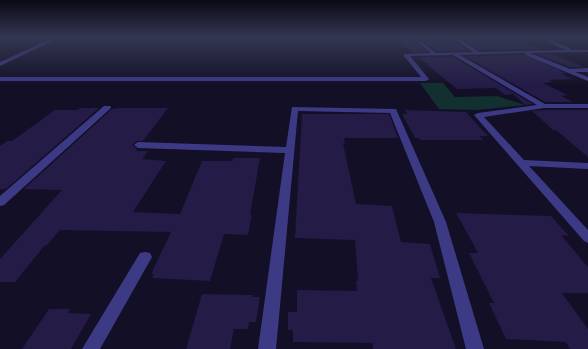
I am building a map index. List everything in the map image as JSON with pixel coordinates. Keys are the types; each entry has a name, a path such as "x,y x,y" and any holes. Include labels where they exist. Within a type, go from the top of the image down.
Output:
{"street":[{"path":"0,64 23,53"},
{"path":"0,79 426,79 406,55 471,53"},
{"path":"523,53 588,79"},
{"path":"454,54 544,106"},
{"path":"570,71 588,70"},
{"path":"588,106 544,106 478,115 588,238"},
{"path":"0,202 107,108"},
{"path":"267,349 295,109 393,111 440,222 475,349"},
{"path":"138,146 290,150"},
{"path":"520,163 588,166"},
{"path":"91,349 145,257"}],"green space":[{"path":"420,83 443,83 455,97 497,96 525,105 477,110 439,109"}],"building":[{"path":"537,54 552,54 584,67 570,67"},
{"path":"524,55 566,73 561,74 572,79 549,80 553,82 543,83 568,95 561,96 573,102 545,102 465,56"},
{"path":"418,57 453,57 533,104 525,105 513,94 505,95 496,88 457,89"},
{"path":"80,108 99,108 6,189 0,189 0,146 7,141 12,141 55,110 77,110"},
{"path":"168,108 143,141 137,141 132,145 137,149 136,151 148,151 142,159 166,161 133,212 180,214 202,161 232,161 233,158 260,158 248,235 224,234 210,281 152,278 154,274 151,274 171,232 60,230 47,245 45,245 15,282 0,282 0,259 62,190 24,189 112,109"},
{"path":"405,110 466,112 488,136 479,136 483,140 420,140 419,138 415,138 402,114 407,114"},
{"path":"588,110 588,157 556,130 553,130 532,111"},
{"path":"302,114 389,114 398,138 344,138 345,143 343,143 356,204 392,206 401,242 430,244 440,278 431,278 456,349 373,349 373,343 293,342 293,330 288,330 288,312 297,312 297,290 357,291 356,281 358,281 355,240 295,238"},
{"path":"456,213 551,216 569,236 561,235 588,267 588,293 562,293 588,329 588,349 570,349 566,342 506,339 489,303 494,303 469,253 478,253"},
{"path":"202,294 253,295 252,297 260,297 256,322 249,322 248,329 234,329 230,349 186,349"},
{"path":"49,309 70,309 68,313 91,314 71,349 22,349"}]}
